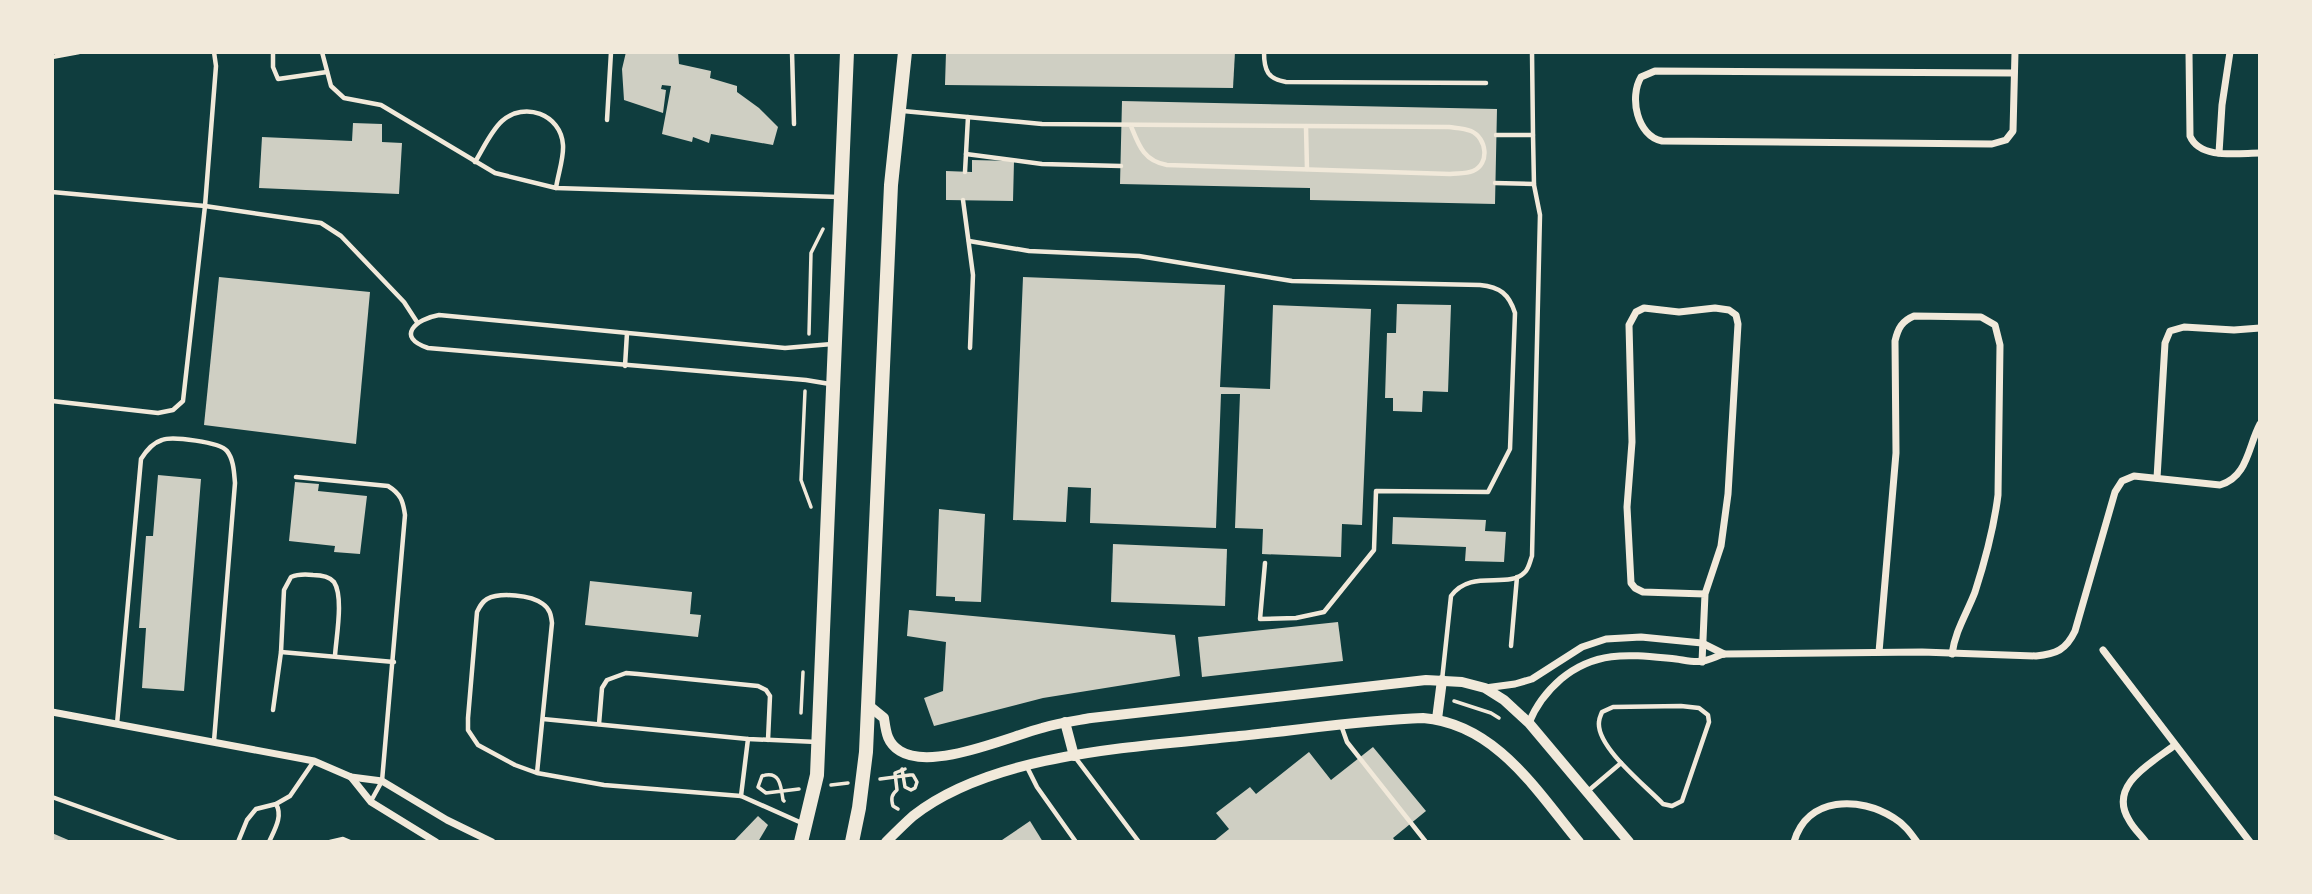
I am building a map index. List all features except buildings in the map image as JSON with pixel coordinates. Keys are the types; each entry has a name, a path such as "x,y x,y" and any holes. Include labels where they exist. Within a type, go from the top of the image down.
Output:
{"main road":[{"path":"801,842 817,775 832,384 834,197 847,52"},
{"path":"852,842 864,769 891,198 905,52"}],"street":[{"path":"2014,73 1655,71 1641,77 1635,91 1640,127 1649,137 1662,141 1992,144 2006,140 2013,131 2015,52"},
{"path":"2189,52 2190,136 2199,147 2219,153 2259,153"},
{"path":"2219,153 2222,105 2230,52"},
{"path":"1702,662 1705,594 1721,546 1728,494 1738,324 1736,315 1729,310 1715,308 1679,312 1644,308 1636,312 1629,325 1632,442 1627,507 1631,583 1643,592 1705,594"},
{"path":"1879,652 1896,453 1895,341 1898,330 1904,320 1914,316 1982,317 1995,325 2000,345 1998,495 1996,512 1974,593 1955,635 1952,654"},
{"path":"2157,478 2165,343 2170,331 2184,327 2234,330 2259,328"},
{"path":"1529,723 1544,696 1575,668 1587,661 1625,656 1702,662 1724,654 1879,652 2036,656 2064,649 2075,631 2118,486 2129,477 2220,485 2230,482 2243,467 2259,424"},
{"path":"868,705 884,718 886,735 899,751 915,757 928,757 961,752 1065,722 1399,683 1442,680 1485,688 1515,684 1532,679 1582,647 1606,639 1641,637 1702,643 1724,654"},
{"path":"2103,650 2250,842"},
{"path":"1437,719 1442,680"},
{"path":"1485,688 1504,700 1529,723 1629,842"},
{"path":"52,712 314,761 351,777 382,781 447,820 492,842"},
{"path":"886,842 914,816 948,794 988,777 1074,756 1341,725 1437,719 1464,728 1507,755 1579,842"},
{"path":"1065,722 1074,756"},
{"path":"2146,842 2127,819 2123,807 2125,790 2130,780 2175,745"},
{"path":"351,777 371,802 436,842"},
{"path":"1794,842 1799,827 1809,815 1828,805 1845,804 1889,815 1906,827 1917,842"}],"lane":[{"path":"52,57 79,52"},
{"path":"52,401 167,412 183,401 187,385 205,205 216,66 214,52"},
{"path":"274,52 273,67 278,79 327,72"},
{"path":"322,52 331,86 344,98 381,105 495,173 556,188 834,197"},
{"path":"607,120 611,52"},
{"path":"792,52 794,124"},
{"path":"1264,52 1266,72 1271,78 1286,82 1486,83"},
{"path":"1442,680 1451,596 1458,587 1470,582 1517,577 1526,571 1532,556 1540,215 1534,184 1532,52"},
{"path":"475,162 503,119 521,111 541,114 556,125 563,143 556,188"},
{"path":"898,111 1042,124 1462,128 1477,135 1485,148 1482,162 1473,171 1463,173 1161,164 1146,156 1131,126"},
{"path":"965,172 968,117"},
{"path":"1306,127 1307,169"},
{"path":"1496,135 1534,135"},
{"path":"965,154 1042,164 1121,166"},
{"path":"1495,183 1534,184"},
{"path":"52,192 205,205 310,220 330,228 404,302 417,322"},
{"path":"963,200 973,275 970,348"},
{"path":"969,241 1029,251 1139,256 1292,281 1480,285 1502,290 1515,313 1510,449 1488,492 1376,491 1374,550 1324,612 1296,618 1260,619 1265,563"},
{"path":"832,384 428,348 413,340 412,332 417,322 439,315 771,347 808,348 833,344"},
{"path":"625,366 627,333"},
{"path":"117,724 141,458 153,444 163,439 220,445 232,461 235,483 214,741"},
{"path":"296,477 388,486 398,492 403,500 405,515 382,781 371,802"},
{"path":"273,710 281,652 284,590 290,577 299,574 321,575 335,584 339,602 335,656"},
{"path":"1511,646 1517,577"},
{"path":"537,773 551,614 541,602 530,598 504,596 487,599 477,612 468,730 478,745 515,765 537,773 604,785 741,796 806,825"},
{"path":"281,652 394,662"},
{"path":"599,724 602,688 607,680 626,673 651,675 758,686 766,690 770,696 768,740"},
{"path":"1681,706 1699,708 1709,715 1682,801 1672,806 1663,804 1621,763 1601,736 1598,722 1602,712 1613,707 1681,706"},
{"path":"543,719 748,739 818,742"},
{"path":"1341,725 1347,742 1426,842"},
{"path":"741,796 748,739"},
{"path":"1074,756 1139,842"},
{"path":"238,842 247,820 256,809 290,796 314,761"},
{"path":"1588,791 1621,763"},
{"path":"1027,767 1037,787 1076,842"},
{"path":"52,797 177,842"},
{"path":"270,842 279,819 280,810 276,803"},
{"path":"330,842 342,839 350,842"}],"path":[{"path":"808,348 811,253 834,197"},
{"path":"806,380 802,480 812,512"},
{"path":"801,742 803,670"},
{"path":"904,809 893,806 891,801 892,794 897,790 895,773 909,768"},
{"path":"870,780 913,775 917,786 911,790 905,787 902,769"},
{"path":"783,800 781,783 777,777 762,776 758,787 766,793 805,788"},
{"path":"798,794 799,781"},
{"path":"831,785 857,782"}]}
